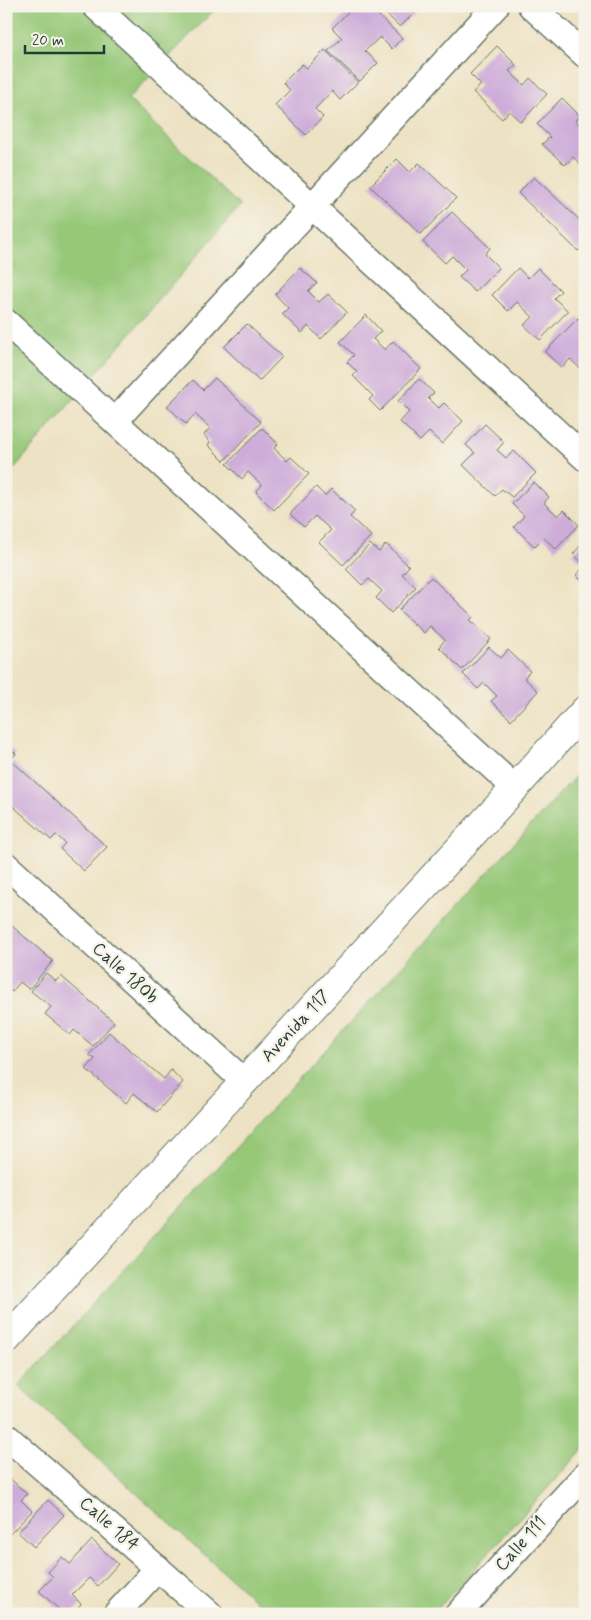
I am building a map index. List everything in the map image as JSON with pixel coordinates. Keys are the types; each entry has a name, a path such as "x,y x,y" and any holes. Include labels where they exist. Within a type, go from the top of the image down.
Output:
{"street":[{"path":"95,6 585,458"},
{"path":"116,421 496,6"},
{"path":"531,6 585,55"},
{"path":"6,322 515,788"},
{"name":"Avenida 117","path":"6,1340 585,710"},
{"name":"Calle 180b","path":"6,865 245,1082"},
{"name":"Calle 184","path":"6,1436 210,1614"},
{"name":"Calle 111","path":"458,1614 585,1475"},
{"path":"116,1614 158,1568"}],"green space":[{"path":"6,6 218,6 128,99 240,206 6,478"},
{"path":"585,766 585,1447 433,1614 270,1614 18,1386"}],"building":[{"path":"354,6 369,6 402,38 392,49 380,37 365,51 378,63 360,81 328,51 342,38 332,28"},
{"path":"378,6 409,6 415,12 400,27"},
{"path":"497,46 516,65 509,71 524,85 530,78 547,94 521,122 509,111 502,119 473,92 481,85 470,74"},
{"path":"325,50 358,82 340,100 332,91 315,109 323,117 306,135 275,105 290,90 283,83 302,64 307,68"},
{"path":"562,98 580,116 575,121 585,129 585,168 573,157 565,165 542,144 550,137 537,124"},
{"path":"397,159 410,172 419,163 456,198 421,234 370,186"},
{"path":"534,177 585,225 585,243 578,251 518,193"},
{"path":"452,212 490,248 485,254 499,268 475,292 459,277 466,270 452,256 445,263 423,242"},
{"path":"300,268 317,283 308,291 319,302 328,294 347,312 321,339 308,326 302,333 282,314 288,308 275,294"},
{"path":"518,268 528,278 538,268 561,291 554,298 568,311 540,340 524,325 533,317 517,302 508,311 492,295"},
{"path":"366,315 381,331 373,339 385,350 393,341 421,369 380,411 369,400 373,396 353,376 357,372 347,362 354,355 340,342"},
{"path":"578,318 585,324 585,373 570,359 562,368 545,352"},
{"path":"247,324 282,357 259,381 224,347"},
{"path":"585,375 585,389 578,383"},
{"path":"215,378 261,422 224,461 208,445 210,442 204,435 210,428 195,414 186,424 167,406 193,380 203,390"},
{"path":"419,379 434,393 428,398 439,408 444,403 463,421 442,444 429,432 420,441 400,422 409,412 398,401"},
{"path":"485,424 504,442 497,450 506,458 514,451 536,473 512,497 502,489 495,496 463,465 475,453 466,445"},
{"path":"262,428 278,444 274,448 287,461 291,457 309,474 274,510 256,492 262,485 248,472 242,479 227,464"},
{"path":"534,482 549,497 544,503 558,516 564,510 579,525 556,549 544,538 535,547 514,527 524,516 512,504"},
{"path":"316,487 325,496 331,489 355,511 350,517 371,536 343,565 319,542 331,530 315,516 304,527 290,514"},
{"path":"585,541 585,565 573,554"},
{"path":"370,544 379,552 386,544 409,566 402,574 416,587 391,613 376,598 382,591 369,579 362,585 346,569"},
{"path":"585,566 585,584 576,575"},
{"path":"431,577 473,617 470,620 491,639 462,670 439,647 445,640 430,626 424,633 399,610"},
{"path":"489,647 501,658 508,650 530,671 524,678 538,691 511,720 491,701 497,696 484,683 478,689 463,674"},
{"path":"6,745 16,754 6,764"},
{"path":"13,762 107,847 84,871 60,849 65,843 56,835 51,840 6,800 6,769"},
{"path":"6,921 53,961 29,989 20,982 12,992 6,987"},
{"path":"46,973 56,981 61,976 114,1022 93,1046 74,1030 70,1035 45,1014 51,1007 31,991"},
{"path":"109,1032 164,1079 171,1070 183,1082 157,1112 134,1093 126,1103 86,1069 95,1059 89,1055"},
{"path":"6,1475 27,1494 21,1500 32,1511 6,1538"},
{"path":"48,1500 64,1515 34,1547 18,1532"},
{"path":"92,1540 118,1564 98,1586 89,1578 72,1595 81,1604 72,1614 64,1614 39,1591 53,1577 48,1572 62,1557 70,1564"}]}
